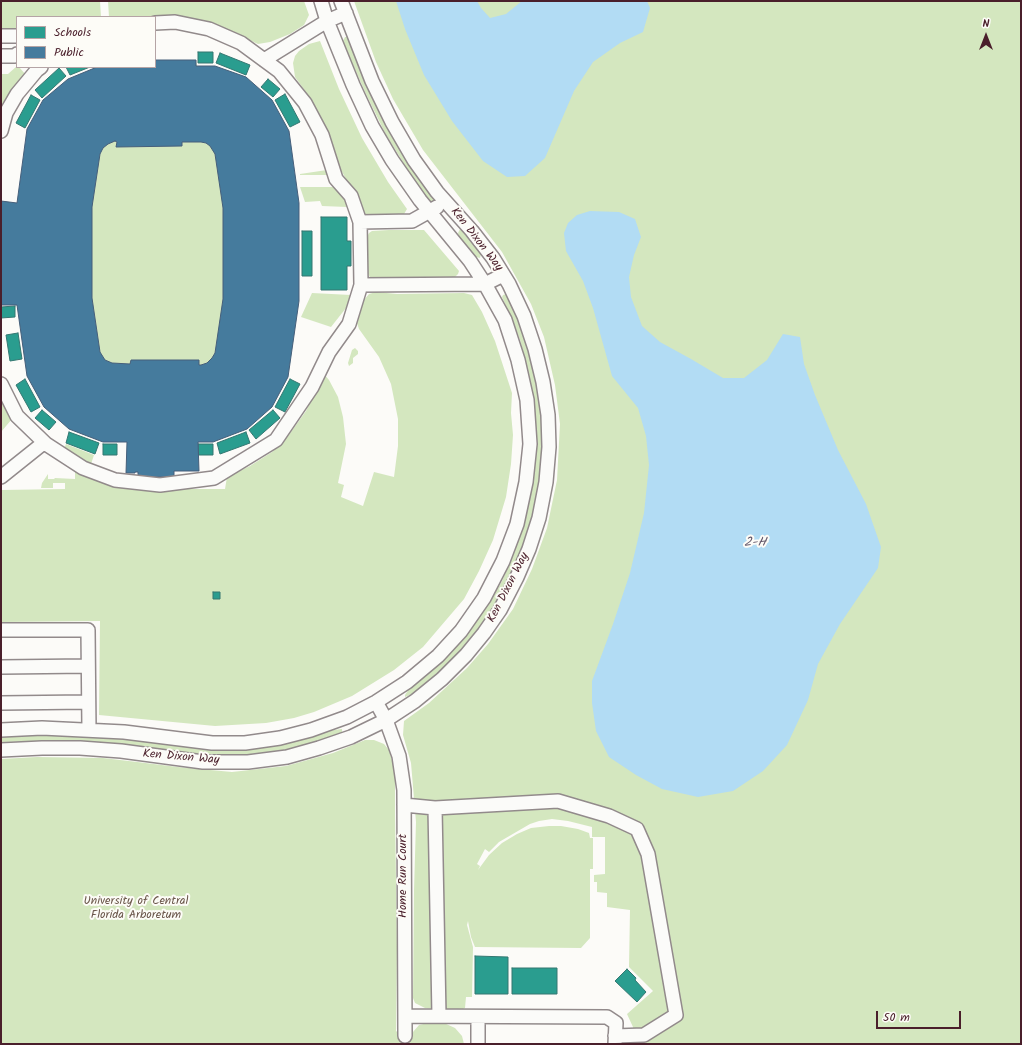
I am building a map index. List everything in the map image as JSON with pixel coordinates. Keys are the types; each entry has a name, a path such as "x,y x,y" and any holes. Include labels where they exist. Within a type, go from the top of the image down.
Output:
{"street":[{"name":"Ken Dixon Way","path":"1,730 42,728 89,730 124,732 212,743 245,743 280,738 311,730 347,717 376,702 407,682 438,656 461,631 484,598 503,561 517,524 526,482 530,444 527,400 518,360 505,320 486,284 470,261 420,200 392,160 372,126 353,85 327,21 321,1"},
{"name":"Ken Dixon Way","path":"1,750 80,748 121,751 203,762 248,762 287,757 351,738 386,720 415,702 442,679 466,655 500,610 530,549 539,518 546,482 549,447 548,415 543,382 535,349 524,316 509,284 493,258 472,231 437,192 414,160 392,122 372,81 344,7"},
{"path":"264,60 327,21 344,7"},
{"path":"1,384 17,416 46,444 83,468 115,480 160,485 214,478 276,440 312,387 329,352 349,324 361,285 360,222 351,196 336,179 322,135 305,102 279,71 241,43 208,29 175,22 156,23"},
{"path":"1,36 16,36"},
{"path":"1,56 16,55"},
{"path":"1,131 6,113 17,94 40,68"},
{"path":"360,222 412,221 430,212 446,201"},
{"path":"361,285 486,284 503,275"},
{"path":"1,477 41,445 46,444"},
{"path":"1,630 88,630 89,730"},
{"path":"1,667 88,666"},
{"path":"1,703 88,702"},
{"name":"Home Run Court","path":"376,702 386,720 399,756 404,790 405,1036"},
{"path":"404,805 435,808 558,801 609,816 637,829 648,854 676,1015 644,1035 615,1040 616,1023 607,1017 405,1016"},
{"path":"435,808 439,1016"},
{"path":"478,1017 478,1044"}],"green space":[{"path":"1,1 100,1 101,16 16,16 16,30 1,30"},
{"path":"108,1 304,1 309,15 304,25 290,34 270,42 258,44 212,24 156,16 109,16"},
{"path":"354,1 1021,1 1021,1044 633,1044 633,1027 627,1014 653,991 629,967 630,910 607,907 607,893 597,892 597,882 594,882 594,875 605,874 605,837 592,837 592,827 552,819 530,824 499,842 489,852 485,849 477,864 480,866 478,870 489,855 502,843 531,828 561,826 578,829 589,833 590,838 593,838 593,869 590,869 590,938 581,948 475,947 471,937 468,921 467,925 473,947 472,997 466,997 465,1008 454,1010 425,1008 415,1003 413,998 416,822 411,763 403,735 404,721 429,703 467,668 488,644 513,609 532,569 547,528 557,480 560,424 555,385 544,337 531,304 502,252 423,150 393,99 376,62"},
{"path":"345,37 350,38 435,199 433,201 430,201 414,180 385,133 350,58 343,41"},
{"path":"320,41 339,89 362,138 388,182 407,209 404,214 370,216 364,213 352,187 341,170 308,95 295,77 293,63 295,56 309,44"},
{"path":"156,60 196,60 197,66 215,66 246,77 272,100 289,131 299,301 288,377 272,407 247,429 213,442 198,442 199,471 174,471 174,477 138,477 138,472 126,473 127,442 103,442 69,429 44,407 27,376 17,305 1,305 1,201 17,203 43,100 68,79 95,68 156,68"},
{"path":"16,67 20,68 26,75 3,108 1,108 1,74 8,74"},
{"path":"327,170 328,175 300,175 300,174"},
{"path":"300,187 337,187 348,206 322,206 320,201 305,202"},
{"path":"460,229 462,229 476,245 481,254 480,258 476,257 459,237 458,233"},
{"path":"424,230 459,271 458,274 454,278 424,279 370,277 367,267 367,237 372,231"},
{"path":"376,292 397,294 464,293 472,295 482,312 495,341 512,393 511,413 513,435 511,464 506,497 493,540 464,599 423,647 394,670 352,696 314,712 294,718 266,723 215,726 99,715 100,621 1,622 1,490 65,489 65,483 53,483 53,488 41,488 42,483 48,474 48,479 75,479 75,469 98,481 110,485 117,485 123,489 225,489 227,477 250,466 272,452 288,436 306,411 324,374 338,397 343,417 346,444 338,483 344,485 341,497 363,506 374,472 394,477 398,446 398,419 391,384 379,357 359,329 355,317 363,301 369,294"},
{"path":"312,293 351,295 346,308 331,327 301,317"},
{"path":"506,294 523,332 532,359 541,406 541,469 534,512 517,565 505,590 473,637 454,658 420,689 405,697 409,689 426,676 457,645 489,603 502,581 511,560 527,512 532,487 536,450 534,405 527,366 520,340 502,297"},
{"path":"355,348 358,351 358,354 353,358 353,363 349,366 348,363 352,350"},
{"path":"1,395 12,419 1,432"},
{"path":"66,444 94,455 91,464 64,449"},
{"path":"342,729 342,732 334,737 313,744 278,751 242,755 195,754 137,746 99,743 61,741 1,742 1,736 41,734 306,738"},
{"name":"University of Central Florida Arboretum","path":"365,740 374,740 384,744 389,750 395,772 397,948 396,1031 400,1034 412,1036 413,1032 419,1025 428,1023 444,1023 455,1028 462,1036 464,1044 1,1044 1,759 37,757 103,758 232,772 286,766 333,753"}],"water":[{"path":"396,1 477,1 490,18 506,14 522,1 647,1 650,8 643,32 620,43 593,62 574,91 545,158 525,176 507,177 483,161 452,121 424,75 405,29"},
{"name":"2-H","path":"590,211 619,212 635,219 641,237 634,255 629,277 631,297 642,326 660,342 723,378 744,378 767,360 783,334 800,337 804,364 815,395 838,450 866,504 881,547 878,568 840,624 818,664 808,700 787,745 763,771 733,791 698,797 662,789 636,775 609,757 596,731 592,703 592,681 630,573 644,513 649,465 646,436 638,408 612,376 593,308 583,281 566,251 564,233 568,223 577,215"}],"building: Schools":[{"path":"198,52 213,52 213,63 198,63"},
{"path":"220,53 250,65 246,75 216,63"},
{"path":"59,68 66,76 42,98 35,90"},
{"path":"66,68 88,68 70,75"},
{"path":"268,79 280,89 273,97 261,87"},
{"path":"285,94 300,122 290,127 275,100"},
{"path":"31,95 40,100 25,128 16,123"},
{"path":"321,217 347,217 347,241 351,241 351,266 347,266 347,290 321,290"},
{"path":"302,231 312,231 312,276 302,276"},
{"path":"15,306 15,317 1,318 1,307"},
{"path":"18,333 22,359 10,361 6,335"},
{"path":"25,379 40,407 31,412 16,385"},
{"path":"290,379 300,384 285,412 275,407"},
{"path":"42,410 56,422 49,430 35,418"},
{"path":"273,410 280,418 256,439 249,430"},
{"path":"69,432 99,443 95,454 66,443"},
{"path":"246,432 250,443 220,454 217,443"},
{"path":"103,444 117,444 117,455 103,455"},
{"path":"198,444 213,444 213,455 198,455"},
{"path":"213,592 220,592 220,599 213,599"},
{"path":"475,956 508,957 508,994 475,994"},
{"path":"512,968 557,968 557,994 512,994"},
{"path":"627,969 636,978 635,980 646,992 637,1002 615,981"}],"building: Public":[{"path":"156,60 196,60 196,66 215,66 246,77 272,100 289,131 299,203 299,301 288,377 272,407 247,429 213,442 198,442 199,471 174,471 174,477 138,477 138,472 126,473 127,442 103,442 69,429 44,407 27,376 17,305 1,305 1,201 17,203 27,129 43,100 68,79 95,68 156,68","holes":["115,141 117,142 116,147 182,146 182,142 201,142 210,146 215,154 223,208 223,299 215,353 207,363 199,365 199,360 131,360 130,364 112,363 105,360 100,352 92,298 92,207 100,154 103,148"]}]}
